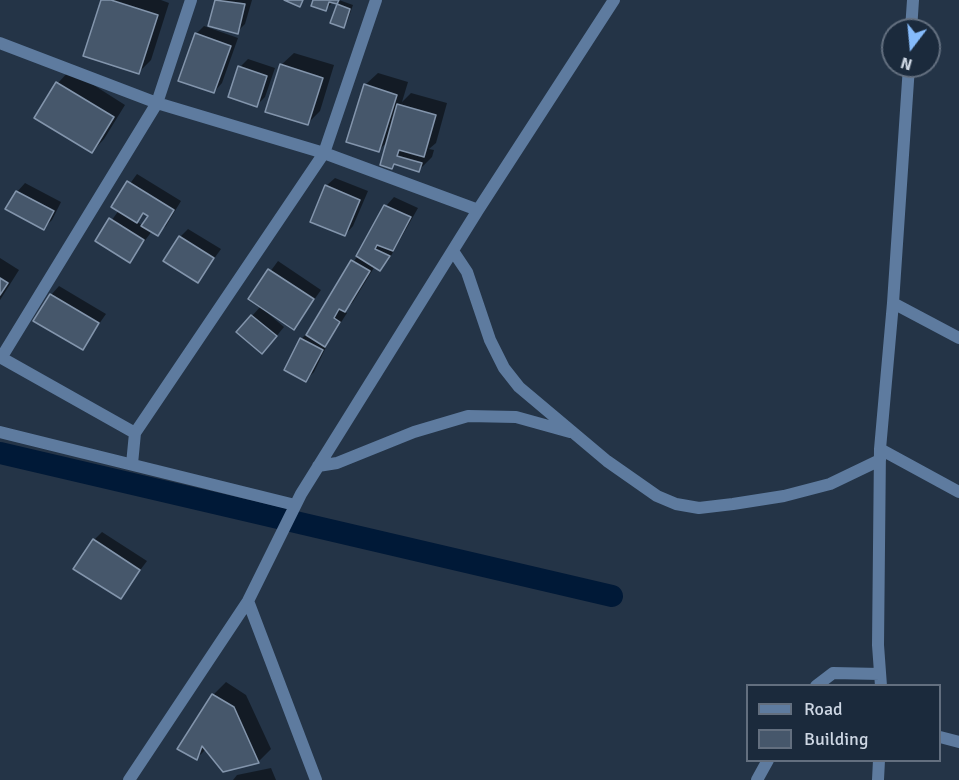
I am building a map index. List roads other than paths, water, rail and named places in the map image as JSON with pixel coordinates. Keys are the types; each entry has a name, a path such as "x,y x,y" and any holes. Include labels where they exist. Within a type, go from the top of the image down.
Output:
{"street":[{"path":"135,434 0,357 157,103 191,0"},
{"path":"132,464 135,434 324,153 376,0"},
{"path":"129,780 248,601 295,505 318,466 478,210 614,0"},
{"path":"912,18 913,0"},
{"path":"0,43 157,103 324,153 478,210"},
{"path":"819,684 833,673 880,680 878,645 880,455 908,78"},
{"path":"453,251 467,272 490,340 504,368 519,387 607,461 657,496 675,504 699,508 784,496 830,484 880,455"},
{"path":"893,303 959,338"},
{"path":"318,466 337,463 414,432 468,416 516,417 574,433"},
{"path":"0,432 295,505"},
{"path":"880,455 959,492"},
{"path":"248,601 316,780"},
{"path":"941,738 959,742"},
{"path":"757,780 767,762"},
{"path":"878,780 879,762"}],"waterway":[{"path":"0,453 612,596"}]}
